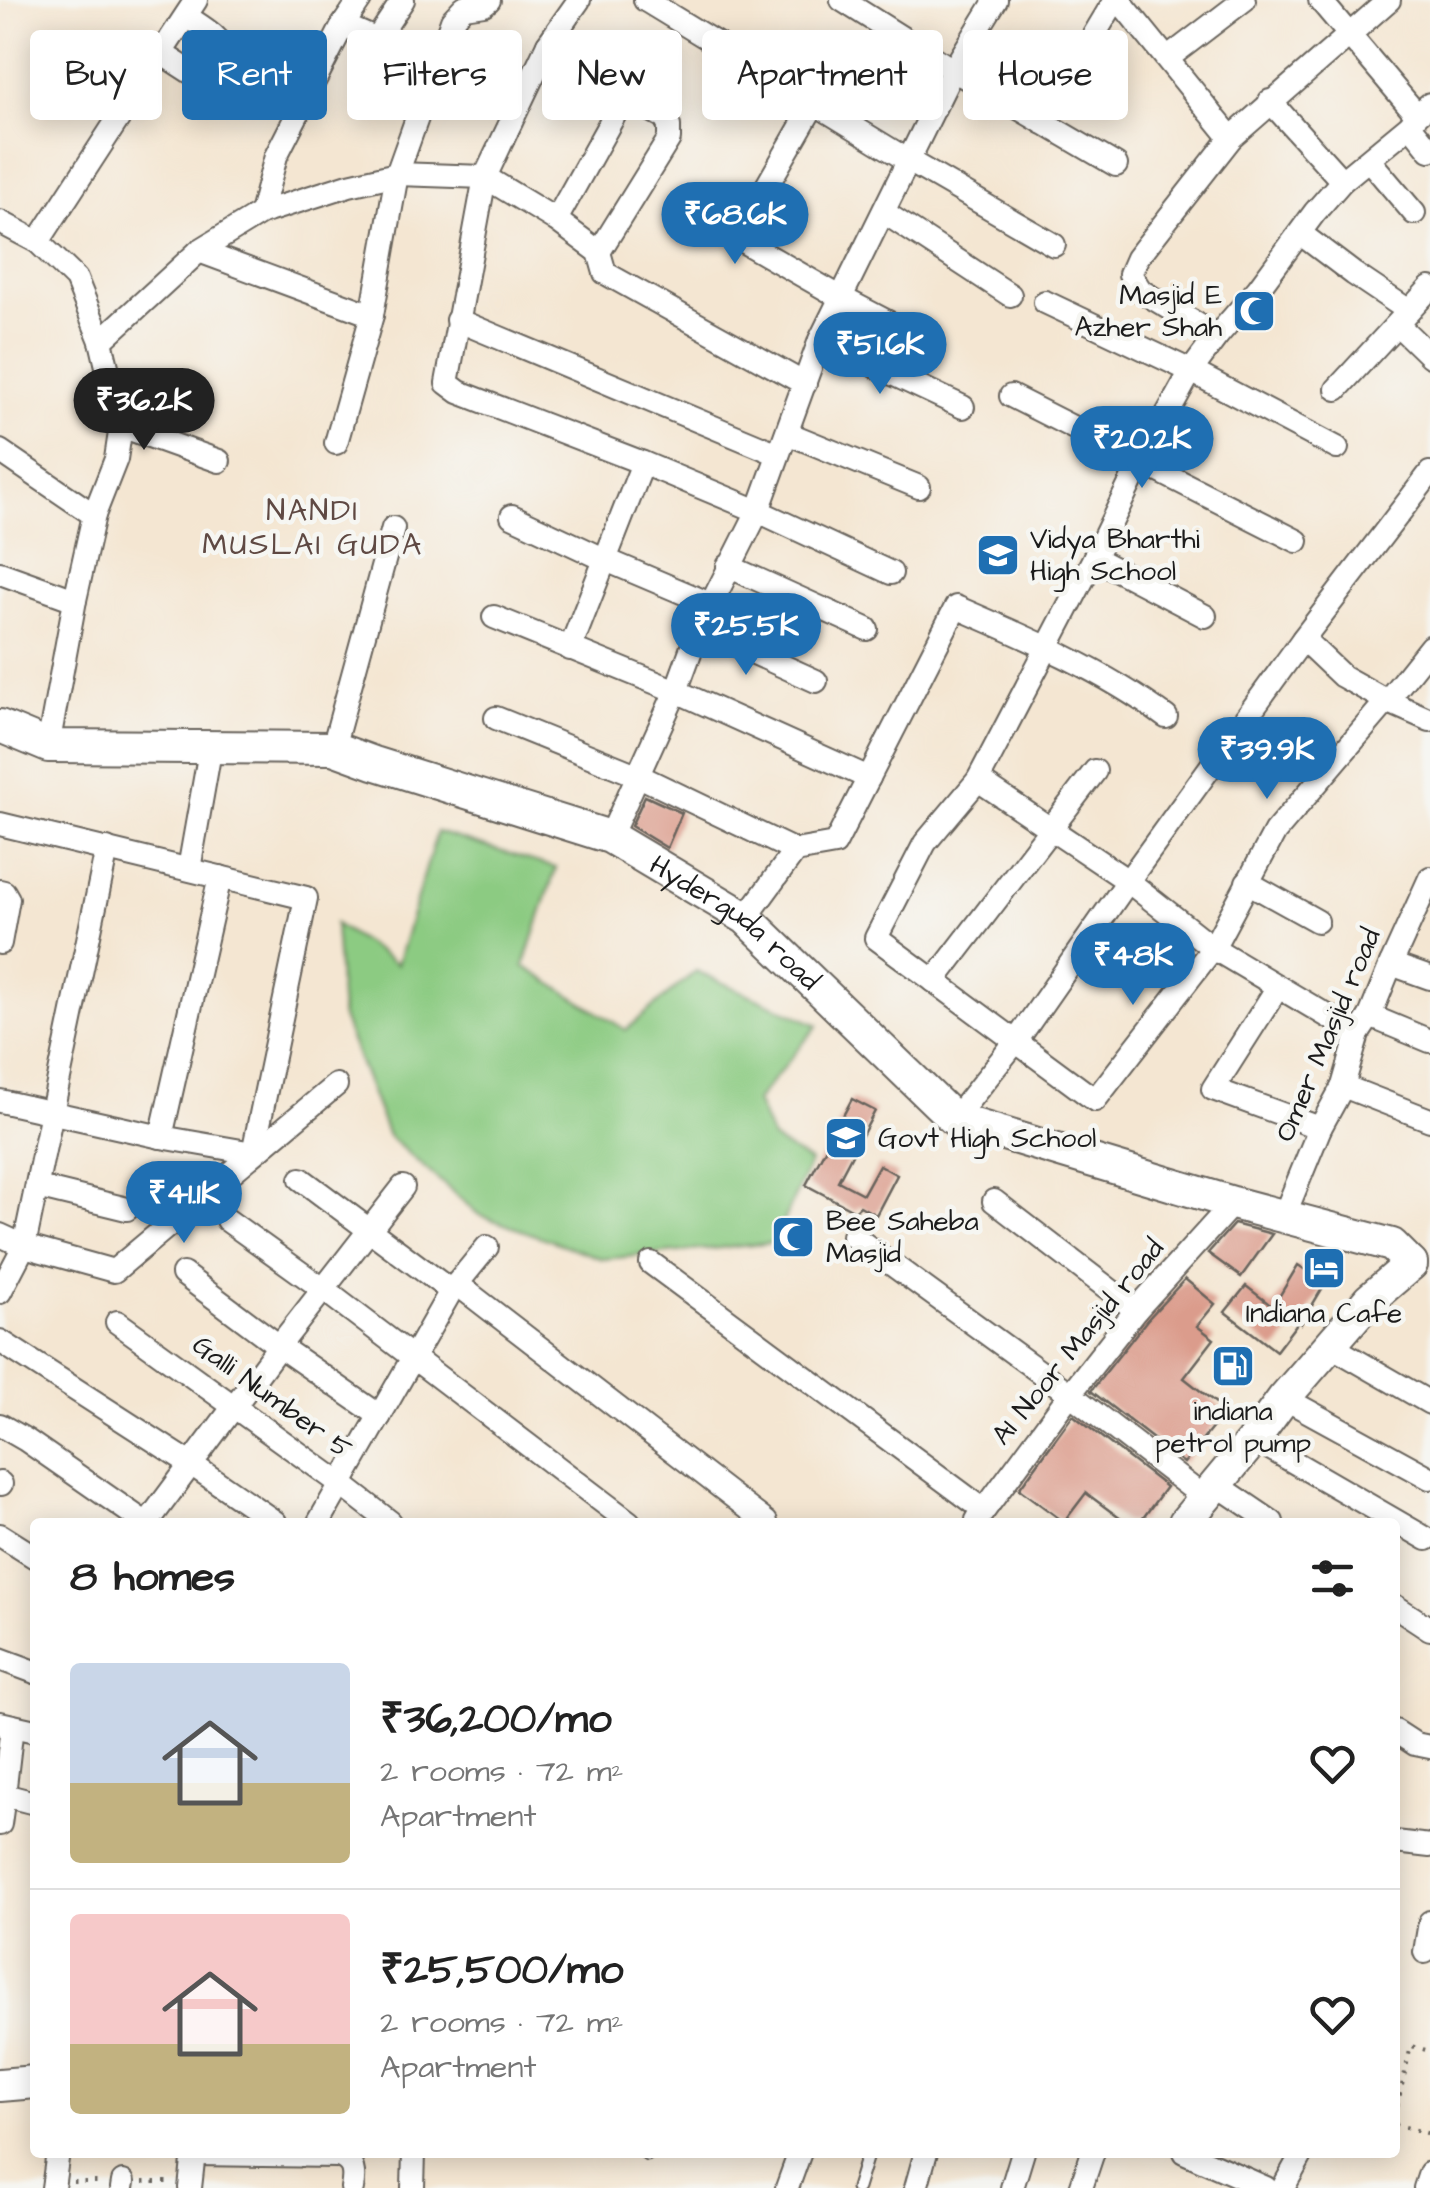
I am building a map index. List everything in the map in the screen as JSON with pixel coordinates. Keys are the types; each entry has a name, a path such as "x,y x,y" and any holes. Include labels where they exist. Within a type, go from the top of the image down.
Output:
{"street":[{"path":"261,213 276,156 342,24 360,0"},
{"path":"384,30 403,0"},
{"path":"448,30 464,8 489,0"},
{"path":"558,30 579,0"},
{"path":"645,0 702,35"},
{"path":"842,0 1116,165"},
{"path":"610,837 676,692 698,628 758,511 820,340 954,70 996,0"},
{"path":"1042,122 1117,0 1231,138"},
{"path":"1168,58 1244,0"},
{"path":"1320,0 1419,115 1430,150"},
{"path":"1217,336 1141,291 1130,274 1136,258 1231,138 1390,0"},
{"path":"162,52 191,8 225,52 200,84 162,55"},
{"path":"342,24 355,30"},
{"path":"542,57 485,177 457,320 449,386 758,511 891,573"},
{"path":"1270,102 1342,182"},
{"path":"1419,115 1342,182 1315,212 1192,371 1141,460 978,780 925,843 876,938 1094,1100 1213,948 1275,832 1430,647"},
{"path":"38,242 118,120"},
{"path":"336,443 372,314 397,174 416,120"},
{"path":"556,220 612,120"},
{"path":"599,252 669,138 666,120"},
{"path":"805,120 737,238 930,344"},
{"path":"841,120 1054,245"},
{"path":"1369,160 1414,213"},
{"path":"101,341 199,251 261,213 397,174 485,177 556,220 599,252 605,273 804,384"},
{"path":"884,213 1010,296"},
{"path":"0,222 38,242 76,279 101,341 120,426 116,459 94,515 48,746"},
{"path":"1301,234 1404,318 1430,356"},
{"path":"199,251 372,314"},
{"path":"1337,389 1430,288"},
{"path":"1045,302 1192,371 1337,448"},
{"path":"457,320 783,443 919,487"},
{"path":"820,340 963,407"},
{"path":"1011,396 1297,540"},
{"path":"120,426 219,461"},
{"path":"0,451 94,515"},
{"path":"570,650 643,463"},
{"path":"954,1119 1017,1040 1303,640 1423,498 1430,474"},
{"path":"512,516 710,604"},
{"path":"333,748 393,528"},
{"path":"1094,558 1205,616"},
{"path":"728,566 867,629"},
{"path":"0,573 75,600"},
{"path":"496,718 639,776 796,851 835,844 956,606 1047,646 1166,717"},
{"path":"494,616 869,778"},
{"path":"698,628 816,681"},
{"path":"1303,640 1342,676 1430,720"},
{"name":"Hyderguda road","path":"0,726 48,746 333,748 610,837 746,918 954,1119 1233,1203 1392,1245 1421,1264"},
{"path":"189,869 211,745"},
{"path":"934,980 1096,771"},
{"path":"978,780 1128,882 1213,948 1278,987 1364,1025 1430,1041"},
{"path":"0,824 306,898 252,1153"},
{"path":"0,1292 24,1246 106,849"},
{"path":"746,918 796,851"},
{"path":"161,1137 220,878"},
{"name":"Omer Masjid road","path":"1284,1216 1320,1128 1343,1086 1390,964 1424,906 1430,878"},
{"path":"1247,882 1317,921"},
{"path":"0,891 8,899 0,942"},
{"path":"1390,964 1430,978"},
{"path":"1278,987 1213,1089 1320,1128"},
{"path":"0,1234 24,1246 114,1271 336,1086"},
{"path":"1343,1086 1430,1120"},
{"path":"0,1101 252,1153"},
{"path":"301,1179 454,1288 761,1518"},
{"path":"36,1187 127,1209"},
{"path":"149,1518 403,1187"},
{"path":"994,1201 1136,1310"},
{"name":"AI Noor Masjid road","path":"979,1516 1136,1310 1233,1203"},
{"path":"228,1220 624,1518"},
{"path":"853,1236 1070,1394 1202,1502 1258,1518"},
{"path":"321,1518 454,1288 486,1247"},
{"path":"651,1263 979,1516"},
{"path":"1202,1502 1284,1398 1369,1300 1421,1264"},
{"path":"182,1274 380,1416"},
{"name":"Galli Number 5","path":"118,1322 385,1518"},
{"path":"0,1341 269,1518"},
{"path":"1331,1346 1430,1403"},
{"path":"1284,1398 1430,1478"},
{"path":"0,1425 140,1518"},
{"path":"1254,1440 1388,1518"},
{"path":"1400,1525 1426,1540"},
{"path":"0,1535 30,1553"},
{"path":"1400,1609 1430,1629"},
{"path":"0,1659 30,1670"},
{"path":"0,1824 16,1727"},
{"path":"1400,1734 1415,1744 1430,1747"},
{"path":"4,1795 30,1802"},
{"path":"1400,1845 1430,1846"},
{"path":"1425,1952 1430,1922"},
{"path":"0,2086 30,2083"},
{"path":"53,2188 57,2158"},
{"path":"190,2188 193,2158"},
{"path":"346,2158 355,2174 352,2188"},
{"path":"413,2188 414,2158"},
{"path":"787,2188 798,2158"},
{"path":"916,2188 924,2158"},
{"path":"1012,2188 1021,2158"},
{"path":"1081,2188 1091,2158"},
{"path":"1198,2158 1266,2188"},
{"path":"1283,2188 1300,2158"},
{"path":"1426,2188 1430,2173"}],"lane":[{"path":"857,2188 866,2158"}],"path":[{"path":"1400,2094 1411,2046 1430,2051"},
{"path":"1400,2125 1430,2134"}],"green space":[{"path":"437,832 556,868 524,966 626,1030 696,971 818,1025 756,1101 772,1139 810,1162 774,1243 603,1259 479,1215 388,1136 341,1015 335,924 397,964"}],"building":[{"path":"645,796 682,813 667,848 631,826"},
{"name":"Govt High School","path":"852,1099 875,1111 838,1181 863,1194 879,1165 897,1175 876,1215 860,1206 855,1211 806,1185"},
{"path":"1234,1224 1272,1234 1241,1277 1208,1253"},
{"path":"1321,1253 1338,1262 1301,1324 1298,1322 1276,1351 1225,1312 1246,1286 1273,1307 1298,1265 1310,1273"},
{"path":"1185,1279 1215,1304 1197,1326 1214,1339 1184,1378 1226,1411 1184,1463 1091,1391"},
{"path":"1073,1415 1166,1487 1143,1518 1120,1518 1086,1493 1067,1518 1059,1518 1019,1489"}],"place":[{"name":"Masjid E Azher Shah","path":"1254,311"},
{"name":"Vidya Bharthi High School","path":"998,555"},
{"name":"Govt High School","path":"846,1138"},
{"name":"Bee Saheba Masjid","path":"793,1237"},
{"name":"Indiana Cafe","path":"1324,1268"},
{"name":"indiana petrol pump","path":"1233,1366"}],"district":[{"name":"NANDI MUSLAI GUDA","path":"313,528"}]}
